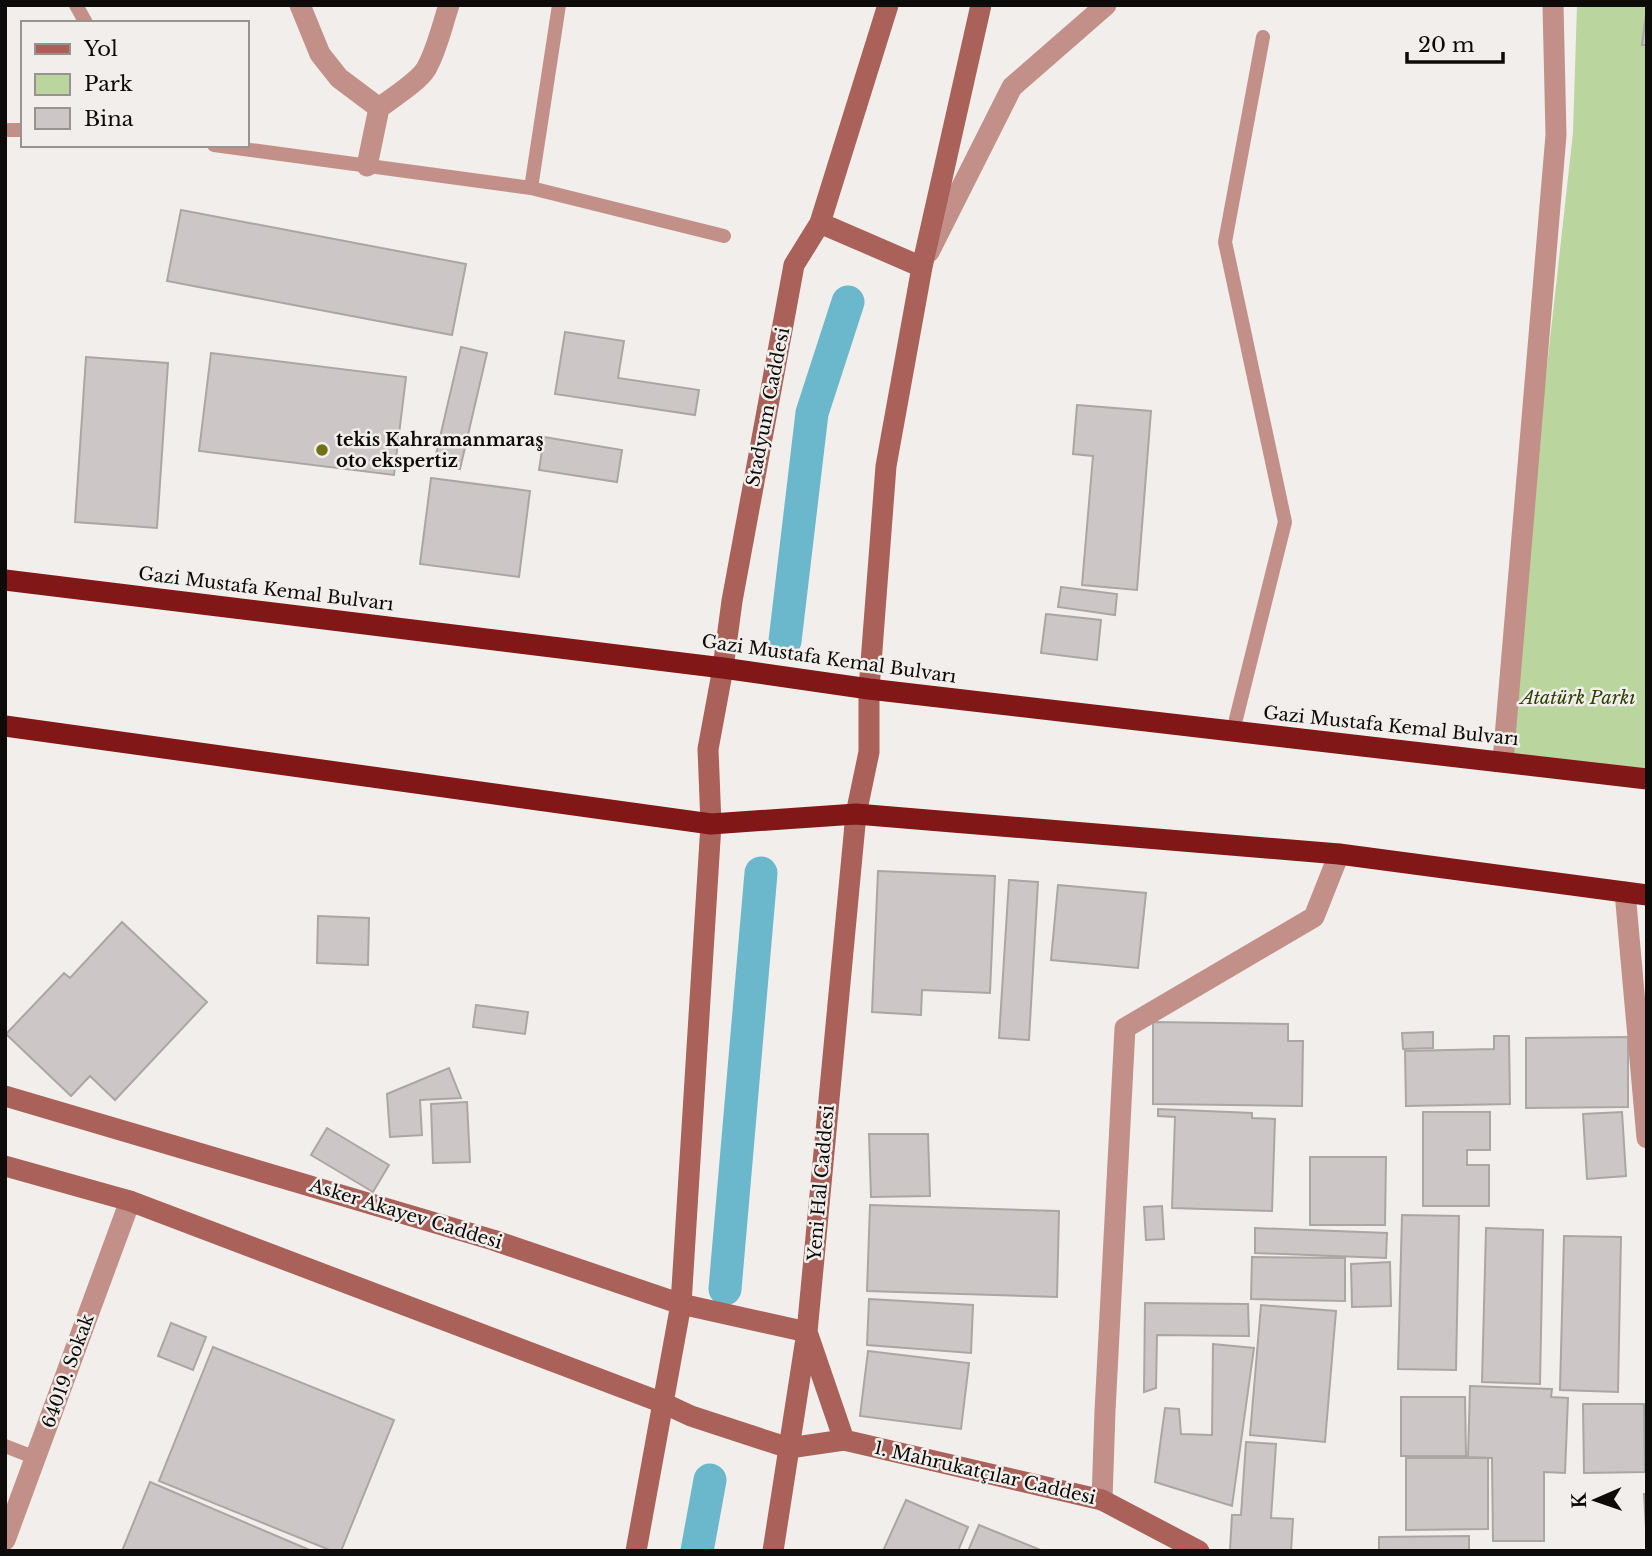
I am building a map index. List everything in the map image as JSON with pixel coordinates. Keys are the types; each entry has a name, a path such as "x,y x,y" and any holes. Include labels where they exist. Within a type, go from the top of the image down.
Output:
{"highway":[{"name":"Gazi Mustafa Kemal Bulvarı","path":"5,580 723,668 869,690 1647,779"},
{"path":"5,726 711,824 856,814 1339,854 1647,895"}],"street":[{"path":"300,5 320,54 339,78 379,108"},
{"path":"367,166 379,108 426,70 449,5"},
{"name":"Stadyum Caddesi","path":"711,824 708,748 732,601 794,265 820,223 888,5"},
{"path":"856,814 869,752 869,690 886,466 922,267 981,5"},
{"path":"922,267 1012,87 1106,5"},
{"path":"1503,761 1556,135 1553,5"},
{"path":"820,223 922,267"},
{"name":"Yeni Hal Caddesi","path":"773,1551 807,1332 856,814"},
{"path":"636,1551 681,1304 711,824"},
{"path":"1102,1500 1125,1028 1314,917 1339,854"},
{"path":"1625,892 1647,1138"},
{"name":"Asker Akayev Caddesi","path":"5,1096 492,1240 681,1304 807,1332"},
{"path":"5,1166 130,1201 691,1416 789,1448"},
{"name":"64019. Sokak","path":"5,1541 130,1201"},
{"path":"807,1332 844,1440"},
{"name":"1. Mahrukatçılar Caddesi","path":"789,1448 844,1440 1102,1500 1199,1551"}],"lane":[{"path":"76,5 85,21"},
{"path":"531,188 559,5"},
{"path":"1233,731 1284,522 1225,242 1263,37"},
{"path":"229,147 531,188 724,236"},
{"path":"5,1446 36,1458"}],"green space":[{"name":"Atatürk Parkı","path":"1577,5 1647,5 1647,779 1503,761 1573,133"}],"building":[{"path":"1647,6 1647,45 1642,45"},
{"path":"181,210 466,264 452,335 167,281"},
{"path":"565,332 624,341 618,378 699,390 695,415 555,394"},
{"path":"461,347 487,353 460,469 434,463"},
{"path":"211,353 406,377 394,475 199,451"},
{"path":"86,357 168,363 157,528 75,522"},
{"path":"1077,405 1151,411 1137,590 1082,585 1093,456 1073,454"},
{"path":"544,437 622,450 617,482 539,470"},
{"path":"431,478 530,491 519,577 420,564"},
{"path":"1061,587 1117,594 1115,615 1058,607"},
{"path":"1046,614 1101,620 1097,660 1041,653"},
{"path":"878,871 995,876 990,993 922,990 921,1015 872,1012"},
{"path":"1009,880 1038,882 1029,1040 999,1038"},
{"path":"1058,885 1146,893 1138,968 1051,960"},
{"path":"318,916 369,918 368,965 317,963"},
{"path":"122,922 207,1002 115,1100 90,1076 71,1096 6,1034 64,973 70,978"},
{"path":"476,1005 528,1012 525,1034 473,1027"},
{"path":"1153,1022 1288,1024 1288,1041 1303,1041 1302,1106 1153,1104"},
{"path":"1433,1032 1433,1048 1403,1049 1402,1033"},
{"path":"1494,1036 1509,1036 1510,1104 1406,1106 1405,1051 1494,1049"},
{"path":"1628,1037 1628,1107 1526,1108 1526,1038"},
{"path":"449,1068 461,1098 420,1100 422,1135 390,1137 387,1094"},
{"path":"467,1102 470,1162 433,1163 431,1104"},
{"path":"1158,1109 1252,1113 1252,1118 1275,1119 1272,1211 1172,1208 1175,1117 1158,1116"},
{"path":"1423,1112 1490,1112 1490,1150 1467,1150 1467,1165 1489,1165 1489,1206 1423,1206"},
{"path":"1622,1112 1626,1176 1587,1179 1583,1114"},
{"path":"327,1128 389,1165 373,1192 311,1155"},
{"path":"869,1134 928,1134 930,1196 871,1197"},
{"path":"1310,1157 1386,1157 1385,1225 1310,1225"},
{"path":"870,1205 1059,1211 1057,1297 867,1291"},
{"path":"1162,1206 1164,1239 1146,1240 1144,1207"},
{"path":"1402,1215 1459,1216 1456,1370 1398,1369"},
{"path":"1255,1228 1387,1233 1386,1258 1255,1253"},
{"path":"1486,1228 1543,1230 1540,1384 1482,1382"},
{"path":"1564,1236 1621,1237 1618,1392 1560,1390"},
{"path":"1252,1257 1345,1258 1345,1301 1251,1299"},
{"path":"1390,1262 1391,1306 1352,1307 1351,1264"},
{"path":"869,1299 973,1305 971,1353 867,1345"},
{"path":"1145,1303 1248,1304 1249,1336 1157,1335 1156,1388 1144,1392"},
{"path":"1261,1305 1336,1311 1325,1442 1250,1435"},
{"path":"171,1323 206,1337 193,1370 158,1356"},
{"path":"1213,1344 1254,1348 1232,1506 1155,1482 1165,1408 1179,1409 1181,1434 1212,1435"},
{"path":"213,1347 394,1420 341,1551 332,1551 159,1481"},
{"path":"868,1351 969,1363 961,1429 860,1416"},
{"path":"1470,1386 1552,1389 1551,1397 1568,1398 1565,1473 1544,1472 1544,1541 1493,1541 1492,1458 1468,1457"},
{"path":"1401,1397 1465,1397 1466,1456 1401,1456"},
{"path":"1583,1404 1644,1404 1645,1472 1584,1473"},
{"path":"1246,1442 1276,1444 1271,1518 1293,1519 1291,1551 1230,1551 1232,1515 1241,1515"},
{"path":"1406,1458 1488,1458 1488,1529 1406,1530"},
{"path":"150,1482 312,1551 122,1551"},
{"path":"1644,1494 1647,1494 1647,1546"},
{"path":"906,1500 968,1527 958,1551 883,1551"},
{"path":"979,1525 1043,1551 968,1551"},
{"path":"1469,1536 1469,1551 1379,1551 1379,1537"}],"waterway":[{"path":"785,641 812,413 848,302"},
{"path":"725,1289 761,873"},
{"path":"697,1551 710,1480"}],"place":[{"name":"tekis Kahramanmaraş oto ekspertiz","path":"322,450"}]}
